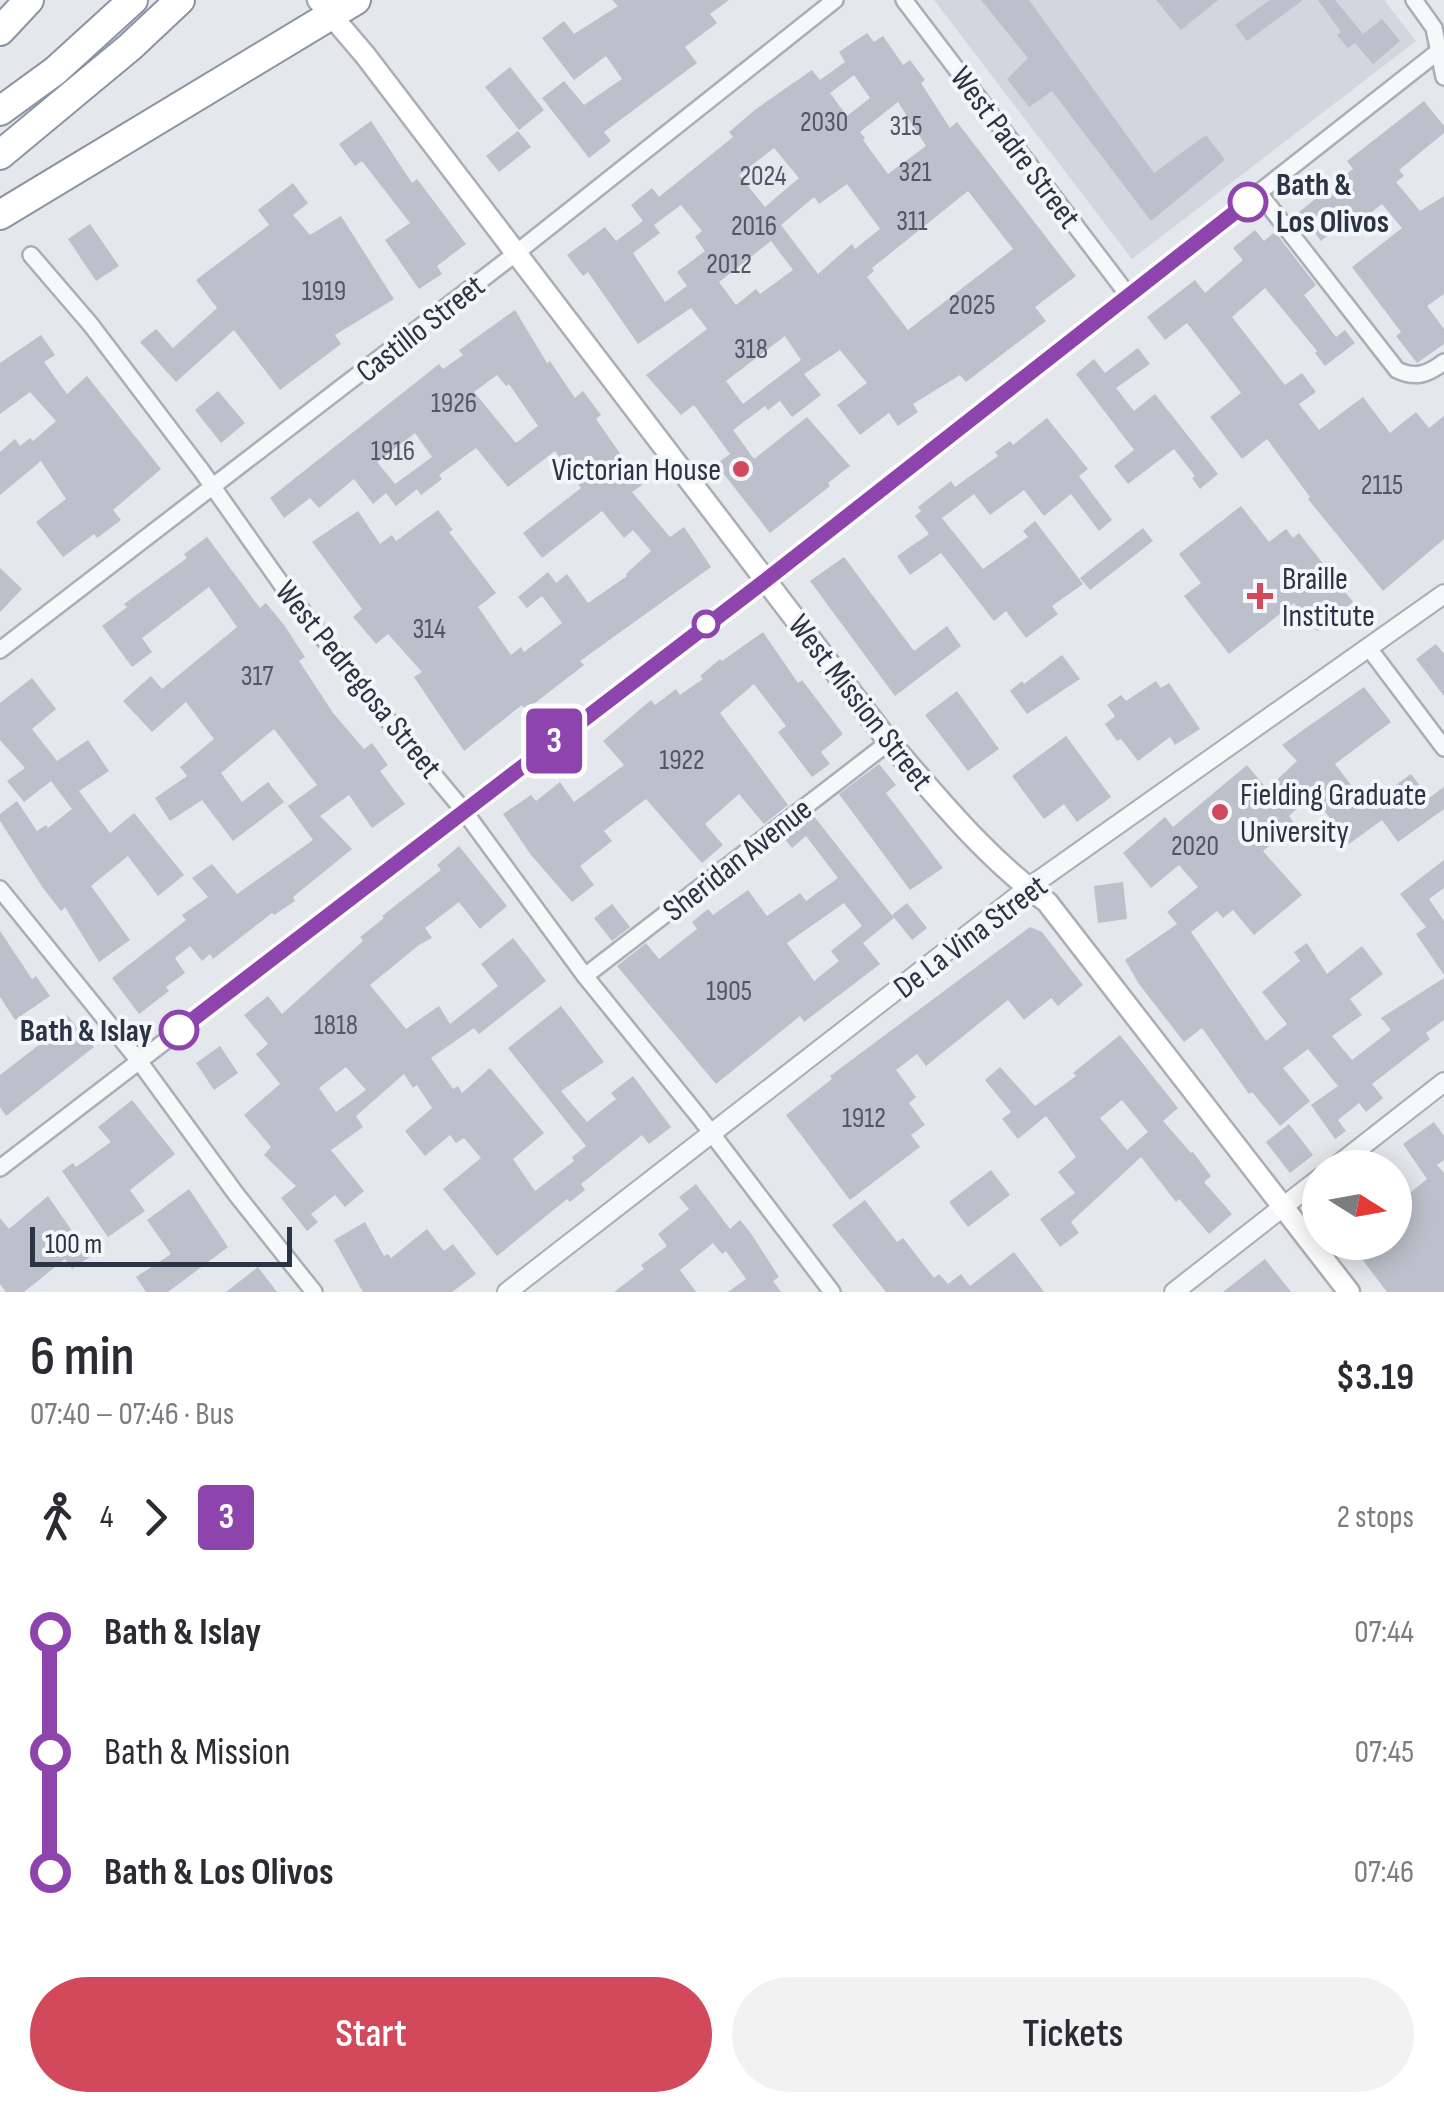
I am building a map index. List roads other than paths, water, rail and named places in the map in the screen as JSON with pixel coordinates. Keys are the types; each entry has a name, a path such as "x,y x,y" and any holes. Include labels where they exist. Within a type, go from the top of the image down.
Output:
{"highway":[{"path":"0,31 28,0"},
{"path":"0,112 55,71 133,0"},
{"path":"0,155 180,0"},
{"path":"0,215 289,40 324,8 356,0"}],"main road":[{"name":"West Mission Street","path":"324,8 364,55 889,742 975,841 1047,902 1349,1292"}],"street":[{"name":"Castillo Street","path":"0,650 515,254 835,0"},
{"name":"West Padre Street","path":"904,0 1128,295"},
{"path":"1414,0 1434,28 1442,50 1444,77"},
{"path":"0,1168 766,580 1442,50"},
{"path":"1260,193 1397,370 1416,376 1444,362"},
{"name":"West Pedregosa Street","path":"32,256 91,325 372,702 464,811 585,976 832,1292"},
{"name":"De La Vina Street","path":"507,1292 1028,888 1444,594"},
{"path":"1368,647 1444,748"},
{"name":"Sheridan Avenue","path":"585,976 889,742"},
{"path":"0,889 139,1061 314,1292"},
{"path":"1357,1150 1444,1082"},
{"path":"1174,1292 1302,1193"}],"place":[{"name":"Bath & Los Olivos","path":"1248,202"},
{"name":"Victorian House","path":"741,469"},
{"name":"Braille Institute","path":"1260,596"},
{"name":"Fielding Graduate University","path":"1220,812"},
{"name":"Bath & Islay","path":"179,1030"}]}
